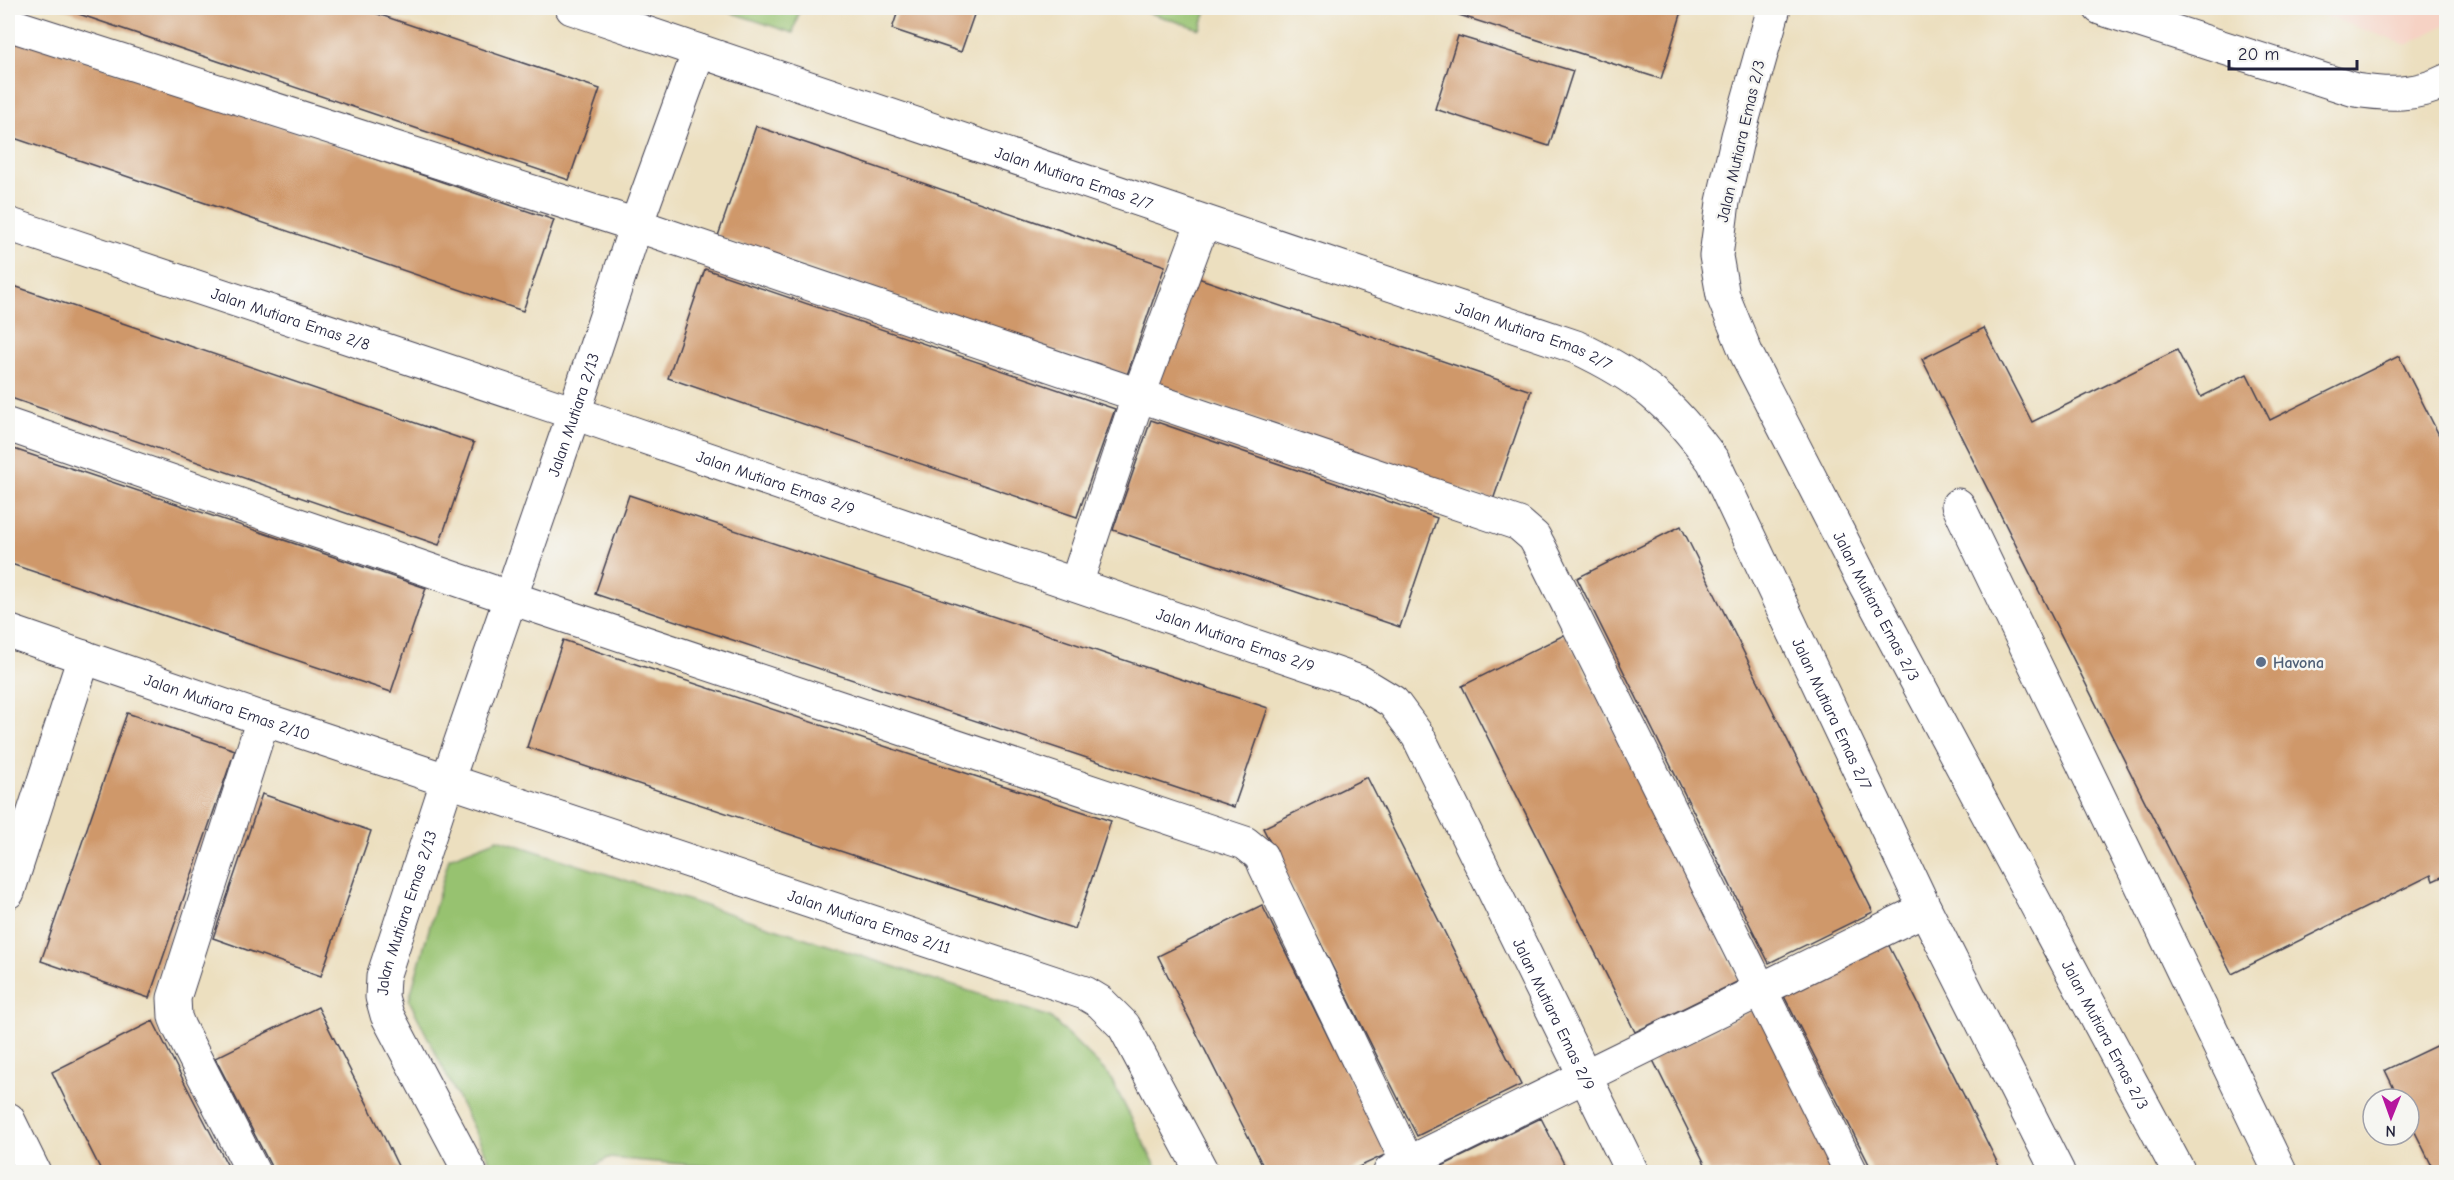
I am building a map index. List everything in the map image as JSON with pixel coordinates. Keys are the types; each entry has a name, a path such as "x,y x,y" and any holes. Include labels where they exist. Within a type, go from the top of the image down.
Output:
{"street":[{"name":"Jalan Mutiara Emas 2/7","path":"572,8 1576,347 1611,364 1643,384 1666,403 1688,426 1713,461 1925,909 2058,1173"},
{"path":"2100,8 2355,90 2386,95 2415,92 2446,81"},
{"name":"Jalan Mutiara Emas 2/3","path":"1774,12 1723,202 1716,256 1724,296 1747,355 1860,575 2178,1173"},
{"path":"8,24 636,225 1138,397 1509,520 1527,530 1539,546 1851,1173"},
{"name":"Jalan Mutiara 2/13","path":"448,779 636,225 699,51"},
{"path":"1076,584 1138,397 1203,222"},
{"name":"Jalan Mutiara Emas 2/8","path":"8,224 574,413"},
{"name":"Jalan Mutiara Emas 2/9","path":"574,413 1360,682 1393,702 1418,736 1632,1173"},
{"path":"8,425 511,598 1245,843 1261,856 1403,1170 1586,1076 1925,909"},
{"path":"1959,505 2280,1173"},
{"name":"Jalan Mutiara Emas 2/10","path":"8,630 263,719 448,779"},
{"path":"8,892 84,657"},
{"path":"253,1173 175,1017 174,998 263,719"},
{"name":"Jalan Mutiara Emas 2/13","path":"448,779 383,977 382,997 387,1016 470,1173"},
{"name":"Jalan Mutiara Emas 2/11","path":"448,779 1085,993 1100,1002 1124,1026 1202,1173"},
{"path":"8,1119 34,1173"}],"shaded area":[{"path":"2302,8 2446,8 2446,24 2407,45"}],"green space":[{"path":"717,8 800,8 793,33"},
{"path":"1134,8 1207,8 1200,29"},
{"path":"498,839 1050,1017 1109,1075 1159,1172 776,1172 608,1158 585,1172 495,1172 409,1000 449,858"}],"building":[{"path":"61,8 360,8 600,89 569,180"},
{"path":"899,8 976,9 961,52 892,29"},
{"path":"1462,8 1683,8 1661,79 1459,15"},
{"path":"8,34 554,220 523,311 8,136"},
{"path":"1458,36 1573,71 1549,146 1435,109"},
{"path":"756,126 1165,266 1127,375 718,236"},
{"path":"705,269 1115,409 1077,517 668,378"},
{"path":"1195,277 1531,391 1493,500 1157,385"},
{"path":"8,284 474,443 439,545 8,397"},
{"name":"Havona","path":"1984,328 2032,422 2177,350 2201,397 2247,374 2270,420 2399,356 2446,449 2446,875 2433,881 2431,875 2232,974 1922,359"},
{"path":"1151,420 1437,518 1400,627 1113,530"},
{"path":"8,447 426,588 391,692 8,563"},
{"path":"629,495 1268,708 1234,807 595,594"},
{"path":"1681,526 1873,912 1769,963 1577,578"},
{"path":"1566,634 1739,981 1635,1032 1462,686"},
{"path":"563,640 1111,821 1075,929 527,747"},
{"path":"127,713 235,750 149,998 41,961"},
{"path":"1367,777 1521,1085 1417,1136 1263,828"},
{"path":"262,794 371,831 321,976 213,938"},
{"path":"1262,905 1387,1154 1348,1172 1266,1172 1158,956"},
{"path":"1888,944 2002,1172 1873,1172 1784,996"},
{"path":"318,1007 401,1172 274,1172 215,1058"},
{"path":"1757,1008 1839,1172 1709,1172 1653,1060"},
{"path":"153,1021 231,1172 102,1172 52,1072"},
{"path":"2446,1041 2446,1172 2435,1172 2421,1144 2421,1087 2393,1087 2385,1070"},
{"path":"1541,1118 1568,1172 1438,1172 1436,1169"}],"place":[{"name":"Havona","path":"2261,662"}]}
